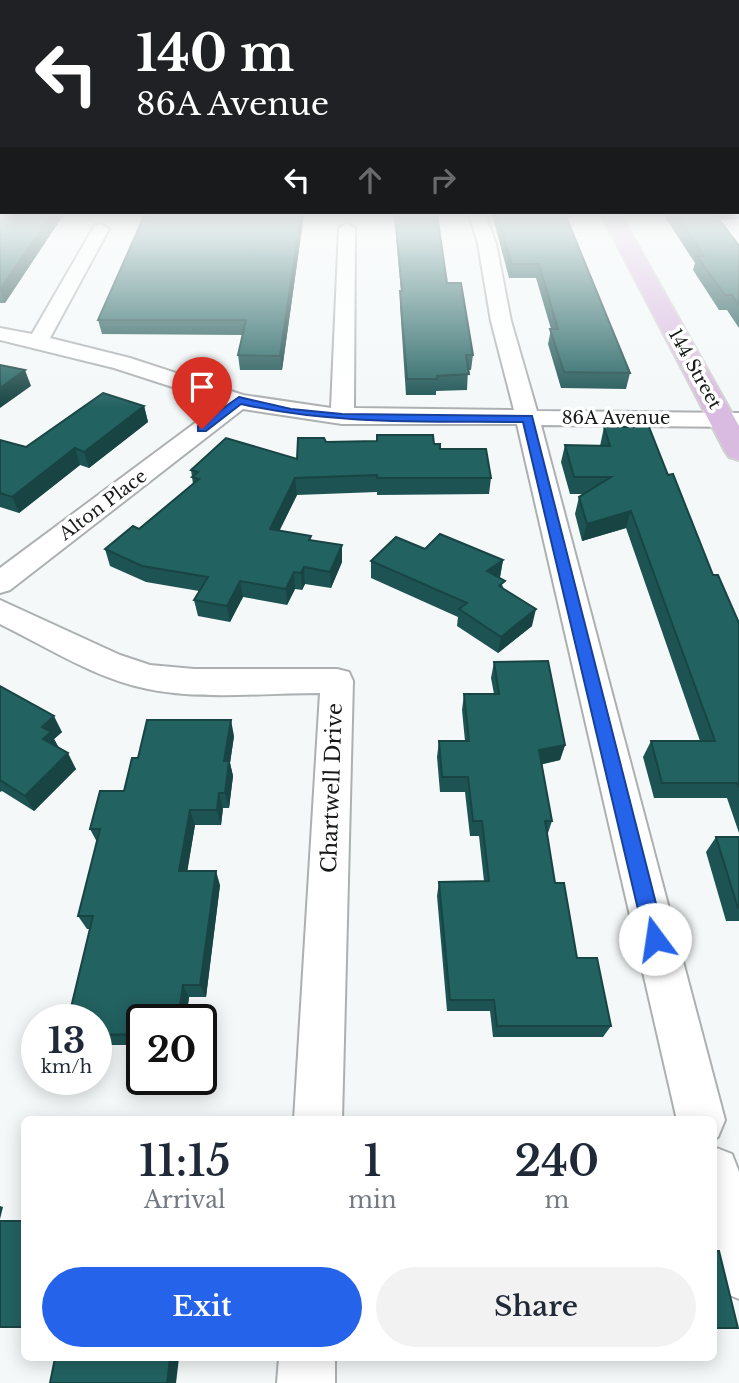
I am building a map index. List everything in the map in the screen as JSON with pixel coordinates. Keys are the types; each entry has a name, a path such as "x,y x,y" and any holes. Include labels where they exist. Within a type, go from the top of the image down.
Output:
{"main road":[{"name":"144 Street","path":"648,279 731,420 739,451"}],"street":[{"path":"38,341 73,279"},
{"path":"342,417 346,279"},
{"path":"493,279 501,321 528,419 700,1116"},
{"name":"86A Avenue","path":"0,334 38,341 152,371 239,401 291,412 342,417 731,420"},
{"name":"Alton Place","path":"0,583 239,401"},
{"name":"Chartwell Drive","path":"0,611 109,663 148,677 194,681 337,681 318,1116"},
{"path":"717,1184 739,1272"},
{"path":"306,1383 307,1361"}],"building":[{"path":"0,279 7,279 0,289"},
{"path":"116,279 291,279 280,356 238,355 246,320 98,320"},
{"path":"401,279 446,279 447,283 461,283 473,355 466,355 469,374 437,376 437,379 407,379"},
{"path":"543,279 591,279 630,373 564,372 550,329 558,329"},
{"path":"713,279 739,279 739,305 732,295 725,295"},
{"path":"0,365 25,370 0,388"},
{"path":"103,393 144,406 84,452 75,448 12,497 0,493 0,440 26,447"},
{"path":"604,427 649,427 668,475 673,474 713,575 718,575 739,623 739,788 737,783 662,783 651,741 715,741 631,511 587,524 579,497 611,477 574,477 565,445 610,446"},
{"path":"377,435 433,435 434,444 440,444 440,449 486,449 491,478 377,478 377,475 295,478 270,529 311,536 309,540 342,545 330,572 304,567 301,573 294,572 286,589 240,581 227,606 194,600 208,577 142,566 105,549 133,526 139,529 199,479 192,477 198,472 191,470 226,438 297,459 298,438 324,438 326,442 377,441"},
{"path":"440,534 503,560 487,571 505,581 499,586 536,609 501,637 459,609 467,603 371,561 396,537 425,549"},
{"path":"548,661 565,745 539,750 552,821 545,821 555,883 564,883 577,958 597,958 611,1026 497,1026 494,1000 450,1000 439,882 489,881 482,821 473,821 468,777 442,777 439,741 469,741 464,694 499,694 494,662"},
{"path":"0,686 54,716 42,727 51,732 43,739 68,753 25,796 0,780"},
{"path":"147,720 231,720 224,761 229,761 225,793 219,793 217,810 190,810 179,871 216,871 200,985 183,985 180,1004 126,1004 126,1034 112,1035 112,1004 72,1004 93,916 78,916 100,829 90,829 100,791 124,791 132,758 138,758"},
{"path":"716,837 739,837 739,908 738,908"},
{"path":"0,1221 21,1221 21,1327 0,1327"},
{"path":"717,1251 719,1251 738,1328 717,1328"},
{"path":"54,1361 170,1361 167,1383 50,1383"}],"route":[{"path":"202,429 239,401 291,412 342,417 528,419 655,939"}]}
